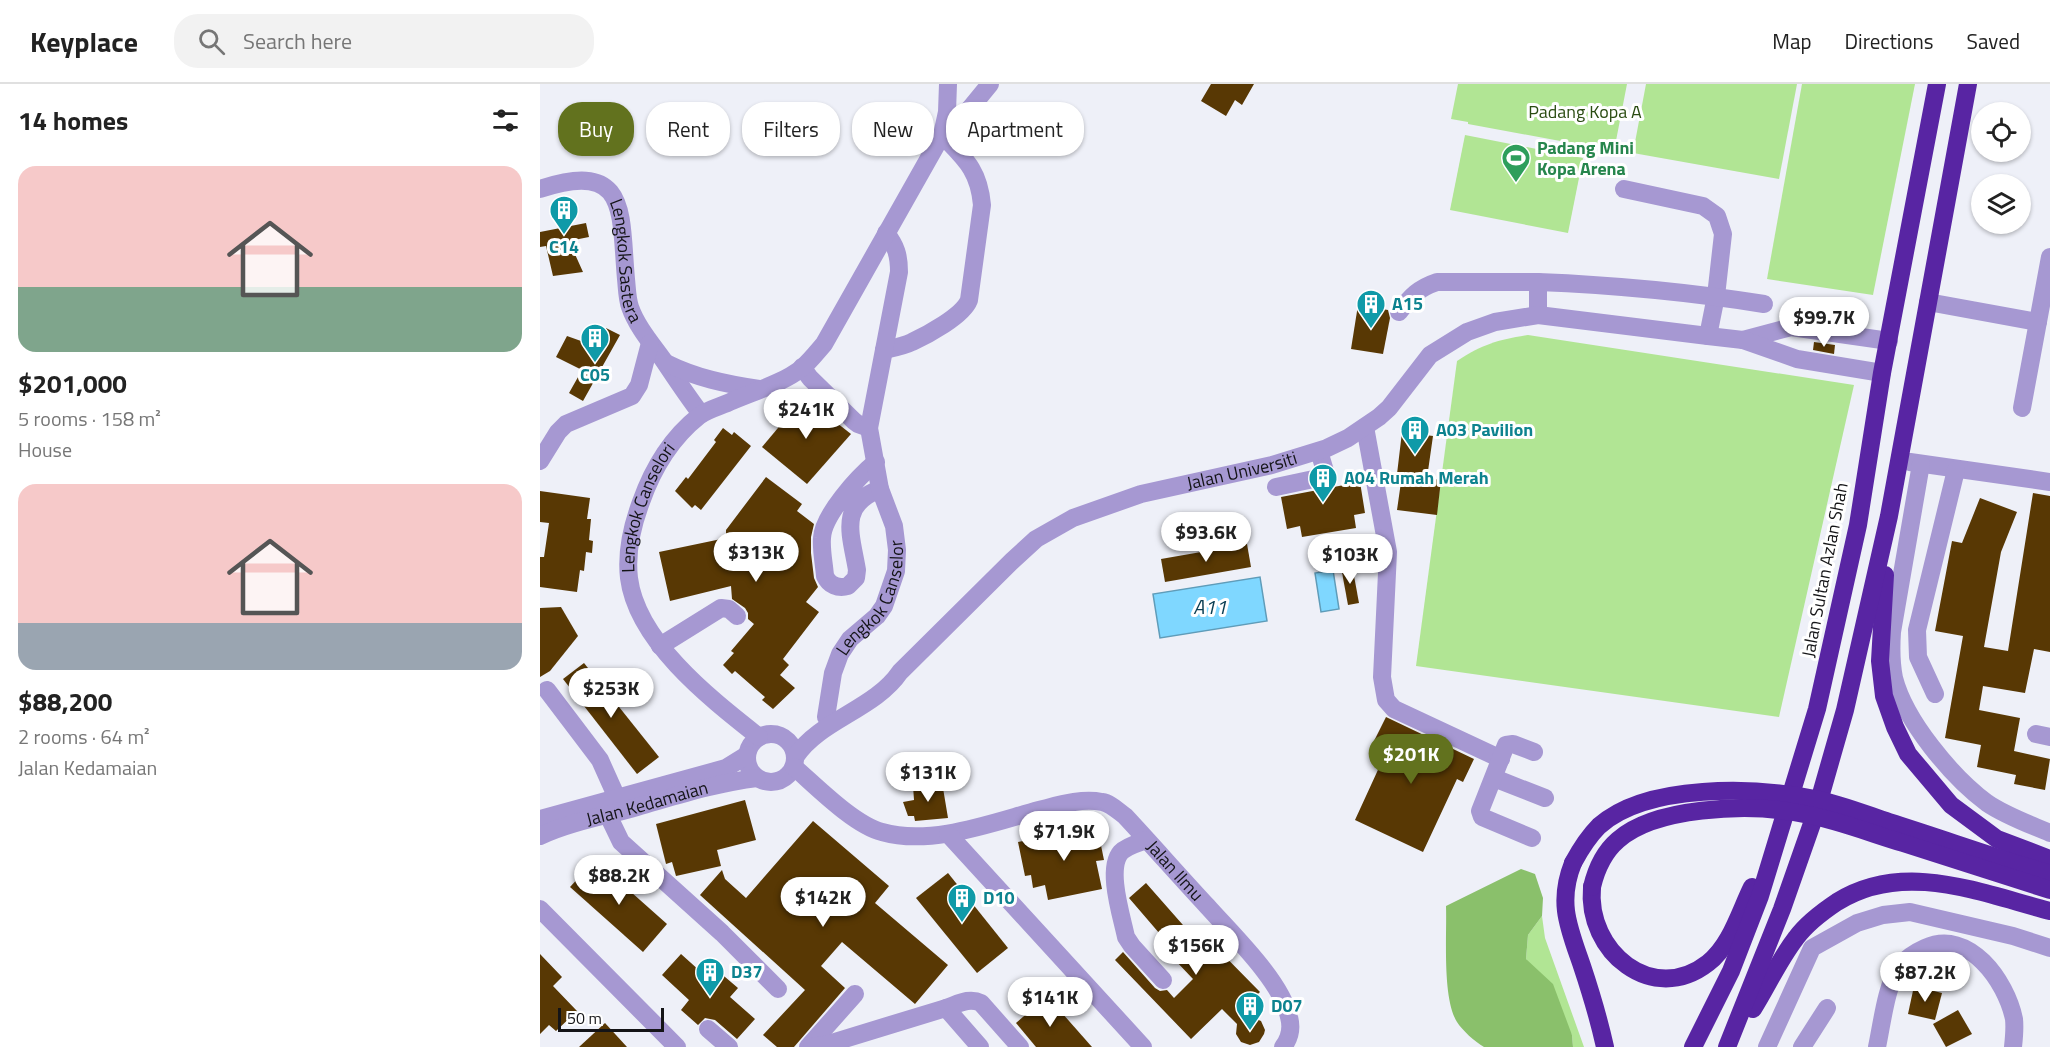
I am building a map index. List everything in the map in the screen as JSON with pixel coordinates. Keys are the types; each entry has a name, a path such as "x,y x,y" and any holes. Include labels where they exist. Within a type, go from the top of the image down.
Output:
{"highway":[{"name":"Jalan Sultan Azlan Shah","path":"1693,1047 1731,971 1760,896 1809,739 1828,667 1858,525 1882,373 1937,84"},
{"path":"1728,1047 1782,909 1815,815 1845,710 1889,516 1968,84"},
{"path":"1889,516 1880,662 1884,696 1895,727 1908,754 1951,805 1997,839 2050,859"},
{"path":"1605,1047 1597,1014 1566,919 1565,887 1573,863 1588,838 1600,825 1626,810 1669,796 1704,792 1754,791 1818,800 2050,874"},
{"path":"1781,831 1725,943 1711,960 1687,974 1653,976 1628,966 1617,958 1603,941 1592,905 1592,887 1598,868 1610,849 1617,841 1638,827 1698,811 1737,808 1778,810 1823,818 2050,891"},
{"path":"1728,1047 1796,938 1814,919 1847,896 1874,886 1916,880 1947,885 2050,911"}],"street":[{"path":"942,135 947,112 949,84 964,93 973,95 988,86"},
{"path":"942,135 954,128 988,86"},
{"path":"884,350 911,343 960,314 969,300 982,205 981,190 972,167 942,135"},
{"name":"Lengkok Canselori","path":"759,737 700,689 660,646 636,603 629,578 629,547 635,517 649,479 667,448 682,431 702,414 788,377 802,367 829,336 942,135"},
{"name":"Lengkok Sastera","path":"540,189 578,179 592,180 604,185 613,194 621,214 629,304 650,343 702,414"},
{"path":"1624,189 1703,206 1717,216 1723,234 1716,296 1708,336"},
{"name":"Lengkok Canselor","path":"826,717 833,673 840,654 850,639 877,616 884,606 896,571 897,550 894,526 880,489 869,428 899,266 896,248 885,233"},
{"path":"2022,408 2050,257"},
{"path":"1399,312 1412,294 1437,282 1538,282 1604,285 1716,296 1764,304"},
{"path":"1538,282 1538,315"},
{"path":"1928,302 2038,322"},
{"name":"Jalan Universiti","path":"791,767 808,741 848,716 891,684 900,672 1036,539 1073,518 1141,494 1272,465 1319,451 1365,428 1389,408 1430,355 1447,342 1467,332 1495,322 1538,315 1743,340 1797,359 1882,373"},
{"name":"Jalan Universiti","path":"1743,340 1791,327 1889,341"},
{"path":"540,461 558,432 566,424 632,396 639,385 650,343"},
{"name":"Lengkok Sastera","path":"664,362 687,374 759,389"},
{"path":"802,367 810,378 858,424 869,428"},
{"path":"1365,428 1388,552 1382,677 1386,700 1394,709 1501,759"},
{"path":"1276,487 1323,477 1325,471 1319,451"},
{"path":"1899,461 2050,482"},
{"path":"876,462 865,471 827,521 821,539 825,576 831,584 844,587 854,581 857,570 850,519 860,499 880,489"},
{"path":"1921,464 1892,632 1891,652 1900,697 1928,741 1961,779 1988,803 2012,817 2050,833"},
{"path":"1935,694 1918,657 1917,630 1956,470"},
{"path":"827,521 850,519"},
{"path":"660,646 721,608 729,609 737,616"},
{"name":"Jalan Universiti","path":"780,735 792,734 826,717 888,674 900,672"},
{"path":"547,690 600,760 617,798"},
{"path":"773,733 788,740 794,747 791,767 770,783 757,778 751,772 747,755 753,742 759,737 773,733"},
{"path":"1532,838 1480,815 1506,746 1510,743 1534,752"},
{"name":"Jalan Kedamaian","path":"540,819 726,768 747,755"},
{"name":"Jalan Ilmu","path":"791,767 864,825 882,833 911,836 948,834 1059,805 1083,801 1104,802 1125,816 1234,936 1282,998 1289,1017 1290,1038 1283,1047"},
{"name":"Jalan Kedamaian","path":"540,836 728,782 757,778"},
{"path":"1494,778 1545,798"},
{"path":"608,815 621,842 722,933 778,989"},
{"path":"948,834 1143,1047"},
{"path":"1146,840 1121,852 1116,859 1114,877 1126,937 1163,980"},
{"path":"540,909 677,1047"},
{"path":"1767,1047 1812,948 1857,923 1883,915 1910,912 2013,936 2050,948"},
{"path":"1877,1047 1893,980 1900,966 1914,953 1928,946 1945,942 1977,955 1989,968 2008,1002 2014,1020 2013,1047"},
{"path":"819,1046 855,994"},
{"path":"819,1046 974,1000 981,1003 1020,1047"},
{"path":"945,1008 980,1047"},
{"path":"1802,1047 1827,1008"},
{"path":"708,1029 729,1047"}],"green space":[{"name":"Padang Kopa A","path":"1458,84 1627,84 1614,151 1451,119"},
{"path":"1646,84 1797,84 1779,179 1633,153"},
{"path":"1802,84 1915,84 1873,295 1767,279"},
{"name":"Padang Mini Kopa Arena","path":"1465,135 1583,158 1568,233 1450,210"},
{"path":"1528,335 1854,385 1779,717 1416,666 1457,361 1491,343"},
{"path":"1521,869 1535,874 1543,898 1542,916 1528,935 1526,959 1553,984 1572,1035 1573,1047 1484,1047 1462,1029 1452,1011 1447,982 1446,906"},
{"path":"1542,916 1545,938 1584,1047 1573,1047 1572,1035 1526,959 1528,935"}],"water":[{"path":"1333,570 1339,609 1321,612 1315,573"},
{"name":"A11","path":"1260,577 1267,621 1160,638 1153,594"}],"building":[{"path":"1211,84 1254,84 1242,105 1235,100 1226,116 1201,101"},
{"path":"586,223 589,237 569,241 583,272 553,276 546,246 540,247 540,232"},
{"name":"A15","path":"1358,305 1388,310 1390,318 1383,354 1351,349"},
{"name":"C05","path":"606,328 620,335 583,401 569,393 582,370 556,357 567,336 595,346"},
{"path":"1814,342 1835,345 1834,354 1813,350"},
{"path":"804,397 851,434 807,484 762,447"},
{"path":"723,428 732,435 734,432 751,446 701,510 695,505 692,508 675,491 686,477 688,479 716,442 714,440"},
{"name":"A03 Pavilion","path":"1402,432 1433,436 1427,478 1441,480 1437,515 1397,510 1402,475 1397,474"},
{"path":"766,477 802,504 797,511 814,524 811,553 814,578 818,587 806,602 819,612 783,659 789,665 780,675 795,688 773,709 762,700 765,697 735,671 732,674 723,665 734,653 731,651 754,624 748,619 745,608 732,599 731,586 670,601 659,552 726,538 726,530"},
{"name":"A04 Rumah Merah","path":"1360,482 1365,513 1354,515 1356,528 1302,537 1300,526 1287,529 1281,497"},
{"path":"540,491 590,498 587,519 591,519 589,540 593,541 592,553 586,552 584,571 580,570 577,592 540,587 540,557 544,557 549,523 540,522"},
{"path":"2033,493 2050,496 2050,652 2034,649 2025,693 1983,686 1979,710 2020,718 2014,751 2050,759 2045,790 2014,784 2016,775 1977,767 1981,745 1945,738 1963,636 1935,631 1952,541 1962,543 1980,498 2017,512 2001,552 1984,647 2008,651"},
{"path":"1247,544 1251,567 1165,582 1161,559"},
{"path":"1352,565 1359,603 1348,605 1341,567"},
{"path":"561,607 578,636 550,671 540,677 540,608"},
{"path":"584,663 659,757 637,774 563,679"},
{"path":"1386,717 1474,759 1463,782 1457,779 1423,852 1355,820 1388,748 1374,741"},
{"path":"942,782 948,818 915,821 914,816 908,816 903,802 914,800 913,786"},
{"path":"745,800 756,840 717,850 721,866 676,876 672,862 666,864 656,824"},
{"path":"813,821 889,886 875,903 948,965 915,1004 842,942 821,966 845,988 794,1047 777,1047 763,1035 805,990 700,895 722,870 725,879 746,898"},
{"path":"1097,826 1104,860 1096,861 1102,889 1048,900 1045,885 1033,888 1031,875 1025,876 1018,842"},
{"path":"595,860 667,924 643,952 570,887"},
{"name":"D10","path":"948,873 1008,948 977,973 916,898"},
{"path":"1146,883 1190,933 1196,927 1260,992 1239,1012 1261,1021 1265,1030 1259,1042 1250,1045 1241,1042 1236,1034 1237,1024 1222,1009 1191,1039 1115,960 1123,952 1155,988 1160,991 1167,990 1174,998 1193,979 1174,959 1178,955 1129,898"},
{"path":"540,954 562,977 553,986 577,1011 556,1031 549,1025 540,1034"},
{"name":"D37","path":"681,954 710,980 718,971 738,988 730,997 755,1019 737,1039 715,1020 705,1018 698,1025 681,1010 689,1000 662,975"},
{"path":"1914,986 1942,993 1935,1020 1908,1014"},
{"path":"1047,996 1092,1047 1036,1047 1016,1023"},
{"path":"1958,1010 1972,1034 1946,1047 1933,1024"},
{"path":"605,1023 627,1047 579,1047"}],"place":[{"name":"Padang Mini Kopa Arena","path":"1516,184"},
{"name":"C14","path":"564,236"},
{"name":"A15","path":"1371,330"},
{"name":"C05","path":"595,364"},
{"name":"A03 Pavilion","path":"1415,456"},
{"name":"A04 Rumah Merah","path":"1323,504"},
{"name":"D10","path":"962,924"},
{"name":"D37","path":"710,998"},
{"name":"D07","path":"1250,1032"}]}
